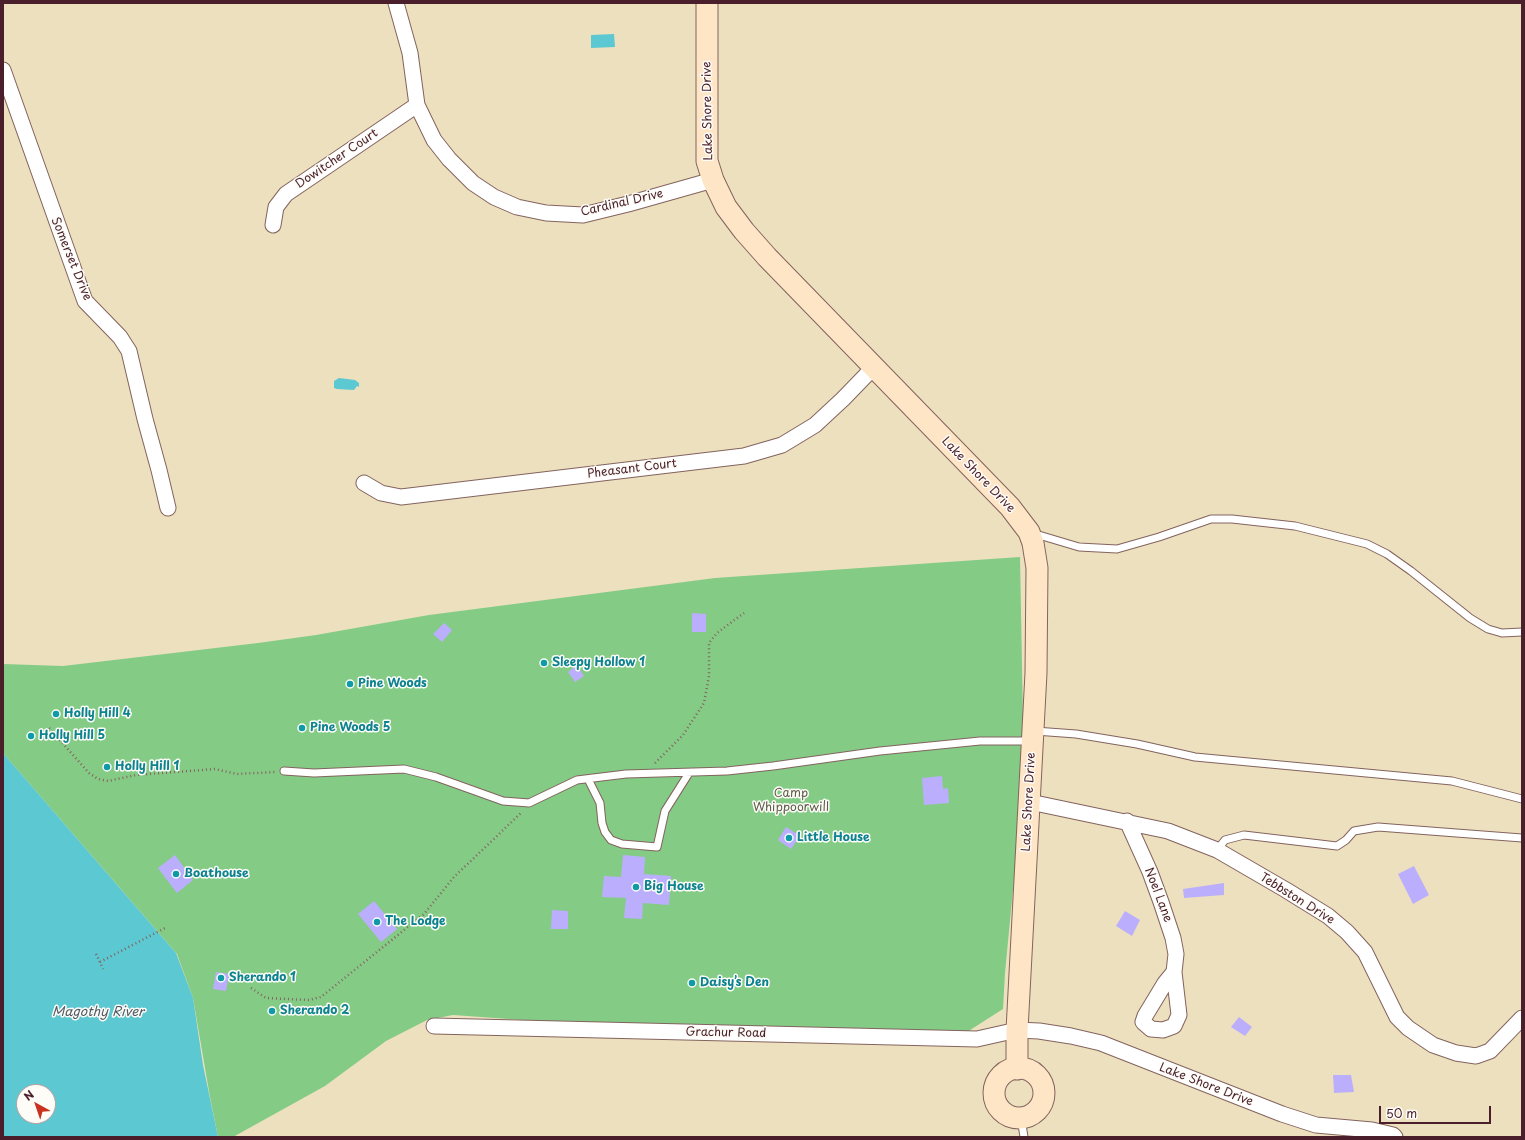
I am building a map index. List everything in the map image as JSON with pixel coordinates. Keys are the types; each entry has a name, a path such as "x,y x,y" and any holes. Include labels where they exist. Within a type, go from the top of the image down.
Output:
{"street":[{"name":"Cardinal Drive","path":"396,3 410,53 417,105 434,140 449,159 473,183 494,197 517,207 546,213 583,215 713,180"},
{"name":"Lake Shore Drive","path":"707,3 707,161 713,180 726,208 766,257 1010,507 1029,532 1033,543 1037,568 1030,802 1017,1030 1017,1069"},
{"name":"Somerset Drive","path":"3,70 85,301 120,336 129,351 168,508"},
{"name":"Dowitcher Court","path":"273,225 276,207 286,194 417,105"},
{"name":"Pheasant Court","path":"364,483 381,493 400,497 744,456 782,445 815,425 873,368"},
{"name":"Tebbston Drive","path":"1030,802 1168,831 1217,850 1286,890 1328,916 1347,932 1365,952 1397,1017 1408,1028 1433,1045 1456,1053 1476,1056 1490,1051 1522,1018"},
{"name":"Noel Lane","path":"1127,822 1150,872 1174,938 1176,954 1174,972"},
{"name":"Grachur Road","path":"434,1026 976,1039 1017,1030"},
{"name":"Lake Shore Drive","path":"1017,1030 1039,1031 1101,1043 1282,1114 1316,1125 1372,1130 1395,1137"},
{"path":"1017,1069 1026,1069 1033,1073 1039,1079 1043,1087 1044,1095 1042,1104 1037,1111 1030,1116 1023,1128 1014,1117 1006,1115 1000,1110 994,1096 998,1081 1003,1075 1017,1069"}],"lane":[{"path":"1029,532 1079,547 1117,549 1159,537 1211,519 1232,519 1295,526 1367,544 1387,554 1470,618 1488,629 1502,633 1522,632"},
{"path":"284,771 314,773 404,769 436,777 503,801 529,803 577,780 626,774 689,773 773,766 880,751 1032,736 1076,734 1137,744 1195,758 1452,781 1522,799"},
{"path":"588,779 600,803 602,823 605,832 611,840 622,844 657,847 665,811 689,773"},
{"path":"1217,850 1225,840 1244,835 1337,846 1346,840 1354,831 1378,827 1522,838"}],"path":[{"path":"643,774 683,735 704,702 709,676 709,643 717,633 744,613"},
{"path":"50,728 89,773 98,779 108,781 136,775 215,769 237,774 284,771"},
{"path":"251,988 266,998 309,1000 321,997 424,914 454,877 514,818 540,798"},
{"path":"100,962 165,928"},
{"path":"96,954 103,969"}],"green space":[{"name":"Camp Whippoorwill","path":"1020,557 1024,774 1005,973 1003,1009 967,1032 551,1022 453,1015 427,1020 386,1041 325,1086 233,1137 218,1137 193,998 177,954 3,753 3,664 63,666 258,643 316,635 429,615 715,578"}],"water":[{"path":"614,34 615,47 591,48 591,35"},
{"path":"339,378 355,380 359,383 359,387 357,386 354,390 334,388 334,381"},
{"name":"Magothy River","path":"3,753 176,953 193,998 203,1065 218,1137 3,1137"}],"building":[{"path":"692,613 706,614 706,632 692,632"},
{"path":"444,623 452,630 442,642 433,634"},
{"path":"577,665 584,676 575,682 568,672"},
{"path":"942,776 943,789 948,788 949,803 924,805 922,778"},
{"name":"Little House","path":"786,827 800,836 791,849 778,840"},
{"name":"Boathouse","path":"175,855 193,880 177,893 158,868"},
{"name":"Big House","path":"623,855 645,857 644,874 671,876 669,905 643,903 642,919 624,918 626,898 602,897 604,876 621,877"},
{"path":"1414,866 1429,895 1413,904 1398,874"},
{"path":"1224,883 1224,895 1184,898 1183,889"},
{"name":"The Lodge","path":"374,901 397,929 381,942 358,914"},
{"path":"552,910 568,911 568,929 551,929"},
{"path":"1125,911 1140,920 1132,936 1116,926"},
{"name":"Sherando 1","path":"216,972 229,974 226,991 213,989"},
{"path":"1239,1017 1252,1027 1245,1036 1231,1027"},
{"path":"1333,1075 1351,1075 1354,1092 1334,1093"}],"place":[{"name":"Sleepy Hollow 1","path":"544,663"},
{"name":"Pine Woods","path":"350,684"},
{"name":"Holly Hill 4","path":"56,714"},
{"name":"Pine Woods 5","path":"302,728"},
{"name":"Holly Hill 5","path":"31,736"},
{"name":"Holly Hill 1","path":"107,767"},
{"name":"Little House","path":"789,838"},
{"name":"Boathouse","path":"176,874"},
{"name":"Big House","path":"636,887"},
{"name":"The Lodge","path":"377,922"},
{"name":"Sherando 1","path":"221,978"},
{"name":"Daisy’s Den","path":"692,983"},
{"name":"Sherando 2","path":"272,1011"}]}
